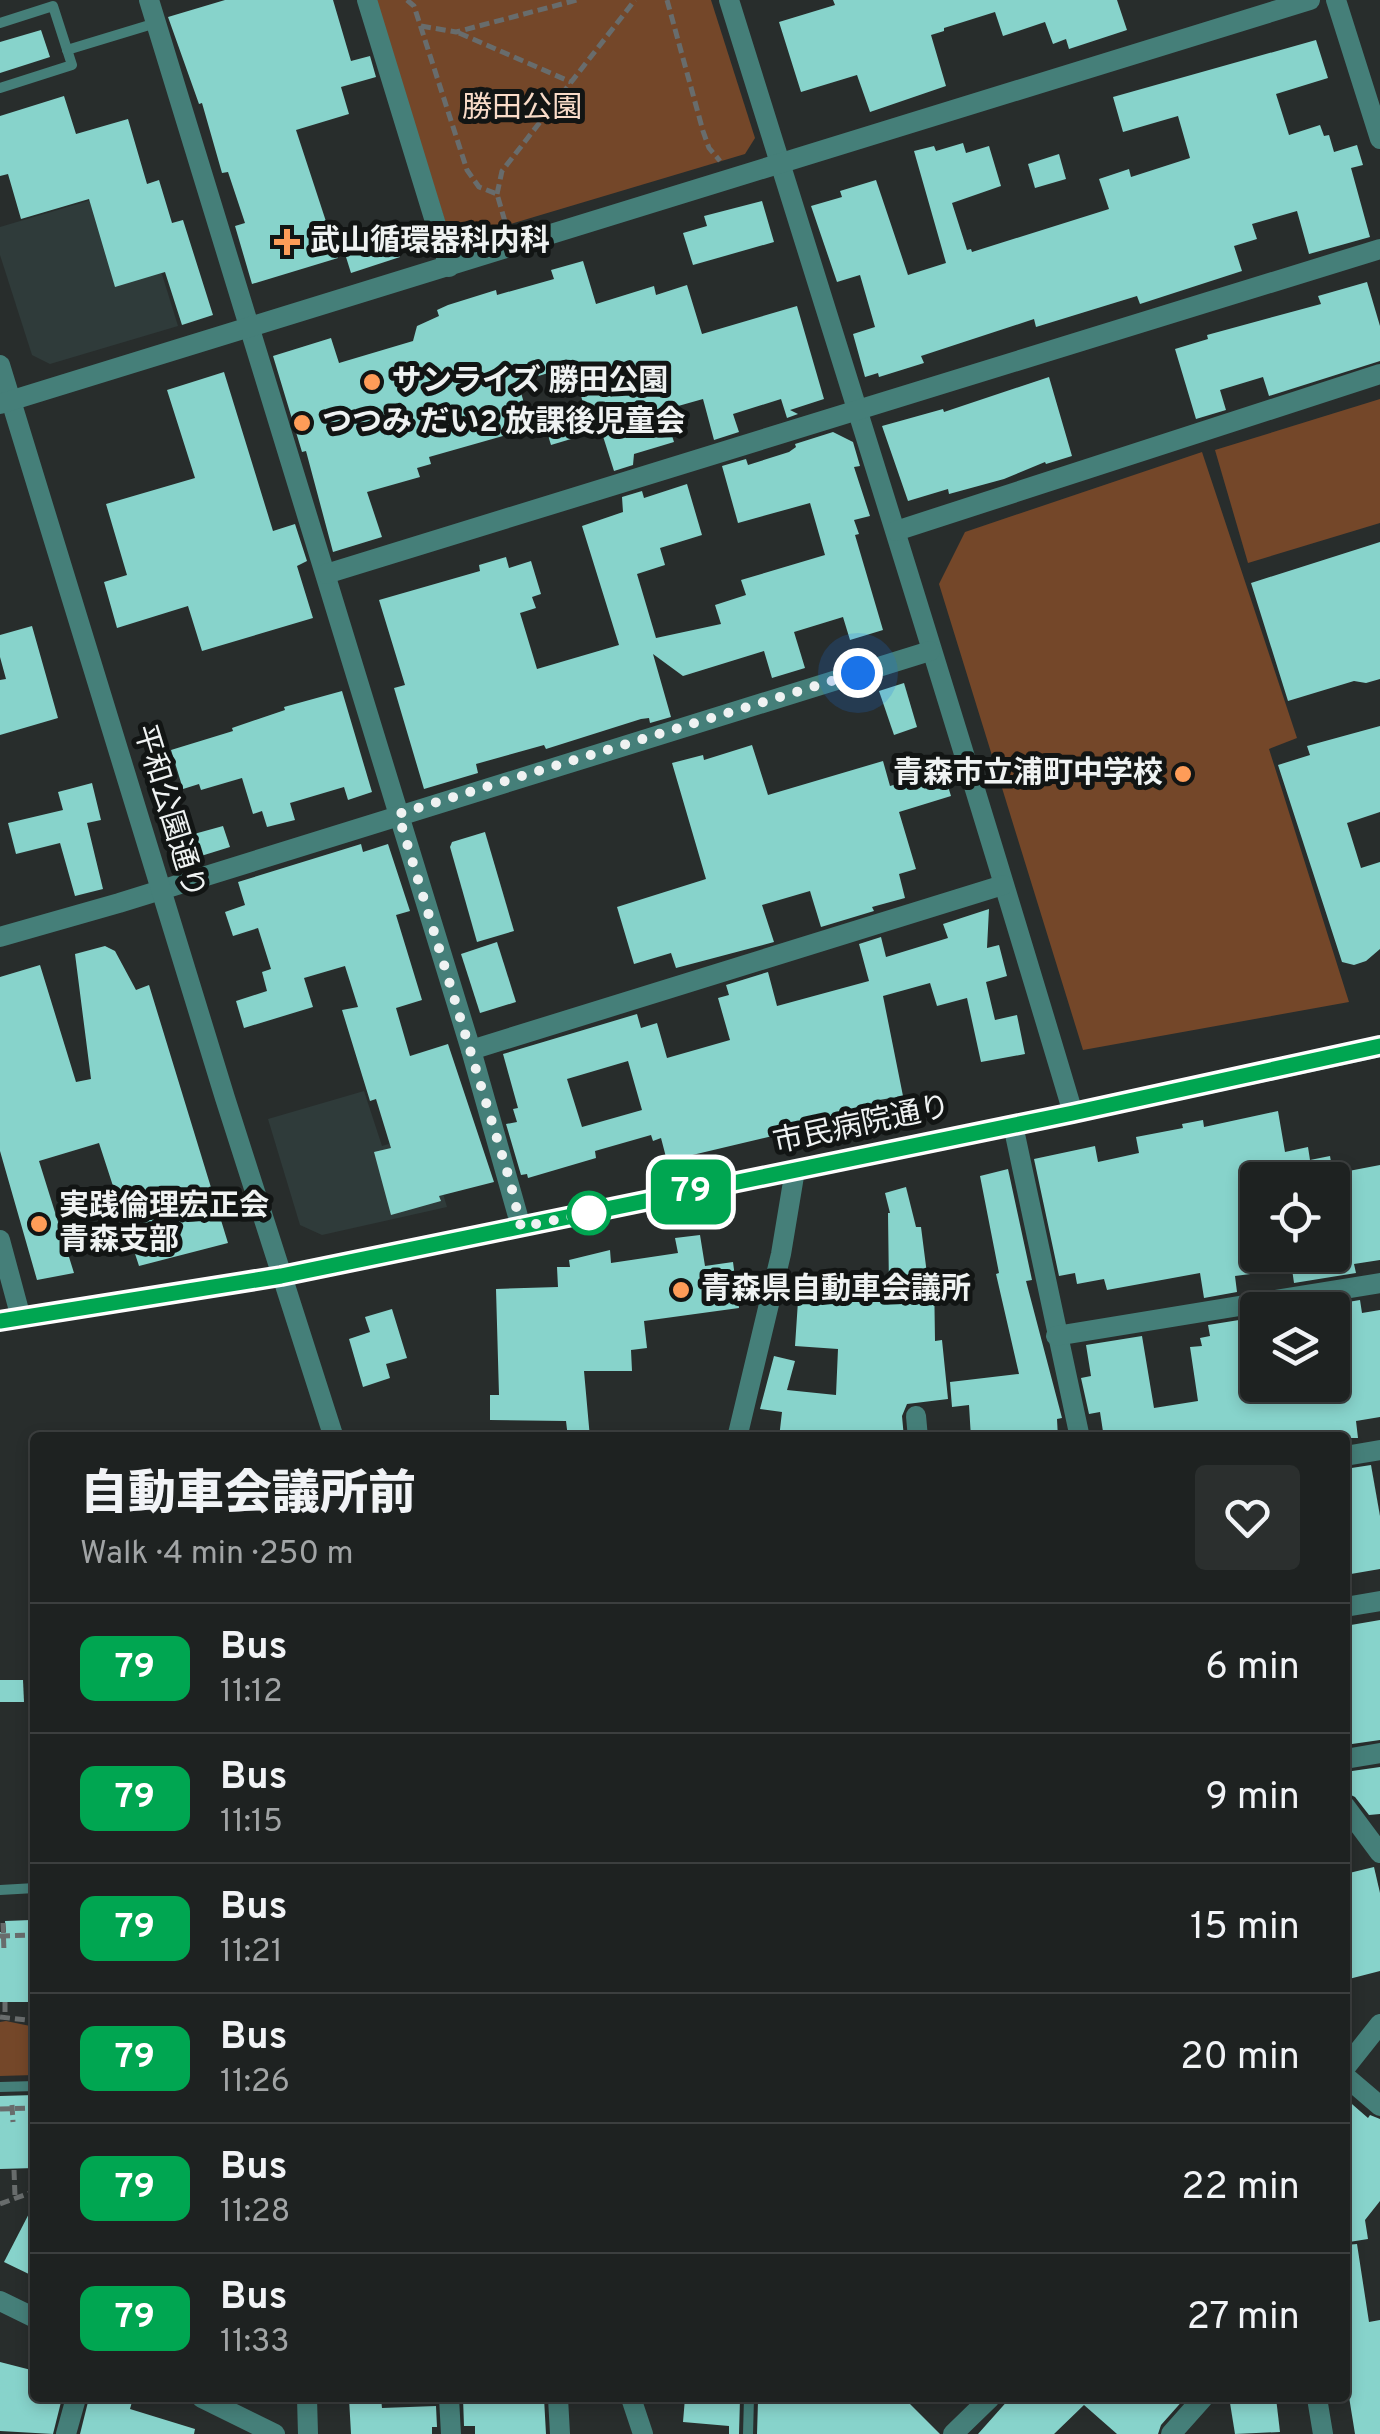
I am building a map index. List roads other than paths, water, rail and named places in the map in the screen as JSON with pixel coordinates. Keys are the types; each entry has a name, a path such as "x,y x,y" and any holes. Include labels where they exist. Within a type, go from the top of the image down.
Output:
{"street":[{"path":"149,0 471,1050 521,1227"},
{"path":"367,0 449,267"},
{"path":"729,0 896,530 1073,1113"},
{"path":"5,402 1310,0"},
{"path":"1336,0 1380,139"},
{"path":"326,574 1380,249"},
{"name":"平和公園通り","path":"0,365 5,402 332,1432"},
{"path":"896,530 1380,374"},
{"path":"0,937 930,650"},
{"path":"471,1050 1003,885"},
{"name":"市民病院通り","path":"10,1319 281,1276 1380,1046"},
{"path":"1012,1125 1079,1432"},
{"path":"738,1432 781,1254 795,1170"},
{"path":"0,1240 10,1319"},
{"path":"1056,1336 1380,1283"},
{"path":"916,1416 917,1432"},
{"path":"1350,1455 1380,1450"},
{"path":"1350,1607 1380,1601"},
{"path":"1350,1758 1380,1754"},
{"path":"1350,1813 1380,1854"},
{"path":"1350,2062 1380,2024"},
{"path":"1350,2080 1380,2106"},
{"path":"0,2301 30,2316"},
{"path":"66,2434 75,2402"},
{"path":"207,2402 238,2425 275,2434"},
{"path":"306,2402 308,2434"},
{"path":"449,2402 452,2434"},
{"path":"558,2402 560,2434"},
{"path":"632,2402 643,2434"},
{"path":"953,2434 986,2402"},
{"path":"1171,2434 1200,2402"},
{"path":"1318,2402 1323,2434"}],"lane":[{"path":"0,23 53,6 72,65 0,88"},
{"path":"67,50 156,23"},
{"path":"0,1890 30,1888"},
{"path":"0,2087 30,2086"},
{"path":"748,2434 749,2402"}],"place":[{"name":"武山循環器科内科","path":"287,242"},
{"name":"サンライズ 勝田公園","path":"372,382"},
{"name":"つつみ だい2 放課後児童会","path":"302,423"},
{"name":"青森市立浦町中学校","path":"1183,774"},
{"name":"実践倫理宏正会 青森支部","path":"39,1224"},
{"name":"青森県自動車会議所","path":"681,1290"}],"park label":[{"name":"勝田公園","path":"522,109"}]}
